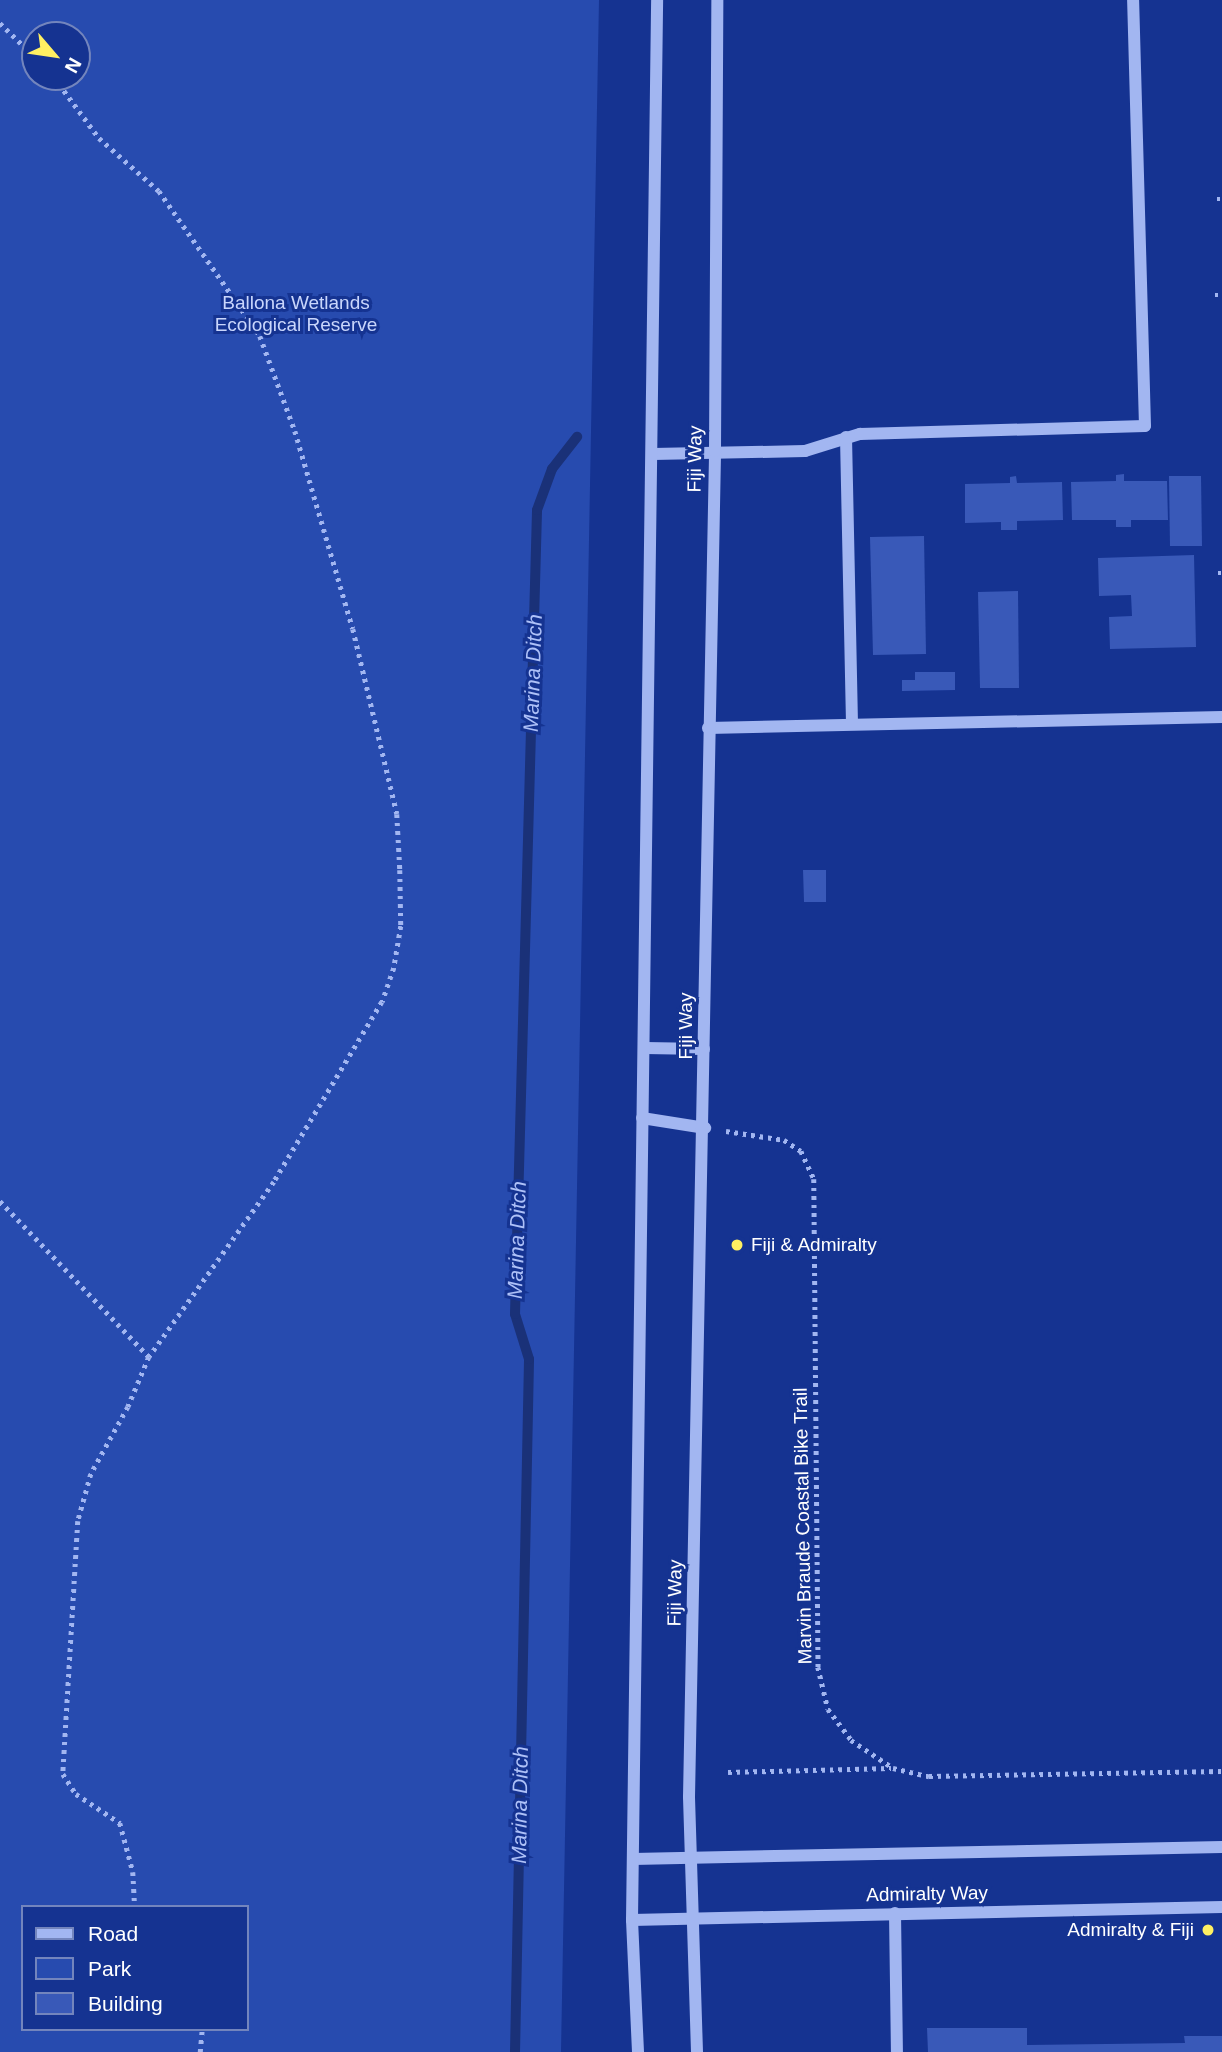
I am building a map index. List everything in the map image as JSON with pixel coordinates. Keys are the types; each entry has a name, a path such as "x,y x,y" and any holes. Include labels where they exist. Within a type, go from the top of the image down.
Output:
{"street":[{"name":"Fiji Way","path":"638,2052 632,1920 657,0"},
{"name":"Fiji Way","path":"697,2052 691,1858 705,1128 708,728 715,452 717,0"},
{"path":"653,454 805,451 846,437 1144,426 1133,0"},
{"path":"846,437 852,723"},
{"path":"708,728 1222,717"},
{"path":"645,1048 705,1049"},
{"path":"642,1118 705,1128"},
{"name":"Admiralty Way","path":"633,1859 1222,1847"},
{"name":"Admiralty Way","path":"632,1920 1222,1907"},
{"path":"895,1913 897,2052"}],"path":[{"path":"0,23 21,43"},
{"path":"64,91 99,138 159,191 260,336 295,431 353,629 397,814 401,926 394,968 382,1002 274,1182 149,1357 128,1407 91,1474 78,1521 64,1724 66,1784 120,1823 133,1872 135,1905"},
{"path":"1215,295 1222,295"},
{"name":"Marvin Braude Coastal Bike Trail","path":"705,1128 784,1140 801,1152 814,1179 818,1667 828,1709 851,1740 893,1768 929,1776 1222,1771"},
{"path":"0,1201 149,1357"},
{"path":"728,1772 893,1768"},
{"path":"200,2052 202,2031"}],"green space":[{"name":"Ballona Wetlands Ecological Reserve","path":"0,0 599,0 561,2052 0,2052"}],"building":[{"path":"1124,474 1124,481 1167,481 1168,520 1131,520 1131,527 1116,527 1116,520 1072,520 1071,482 1116,481 1116,475"},
{"path":"1016,476 1017,483 1062,482 1063,520 1017,521 1017,530 1001,530 1001,522 965,523 965,484 1010,483 1010,477"},
{"path":"1169,476 1201,476 1202,546 1170,546"},
{"path":"924,536 926,654 873,655 870,537"},
{"path":"1194,555 1196,647 1110,649 1109,617 1132,616 1131,595 1099,596 1098,558"},
{"path":"1018,591 1019,688 980,688 978,592"},
{"path":"915,672 955,672 955,690 902,691 902,680 915,680"},
{"path":"803,870 826,870 826,902 804,902"},
{"path":"927,2028 1027,2028 1027,2045 1185,2043 1184,2036 1222,2036 1222,2052 928,2052"}],"waterway":[{"name":"Marina Ditch","path":"515,2052 529,1359 515,1314 537,510 552,469 577,437"}],"place":[{"name":"Fiji & Admiralty","path":"737,1245"},
{"name":"Admiralty & Fiji","path":"1208,1930"}]}
